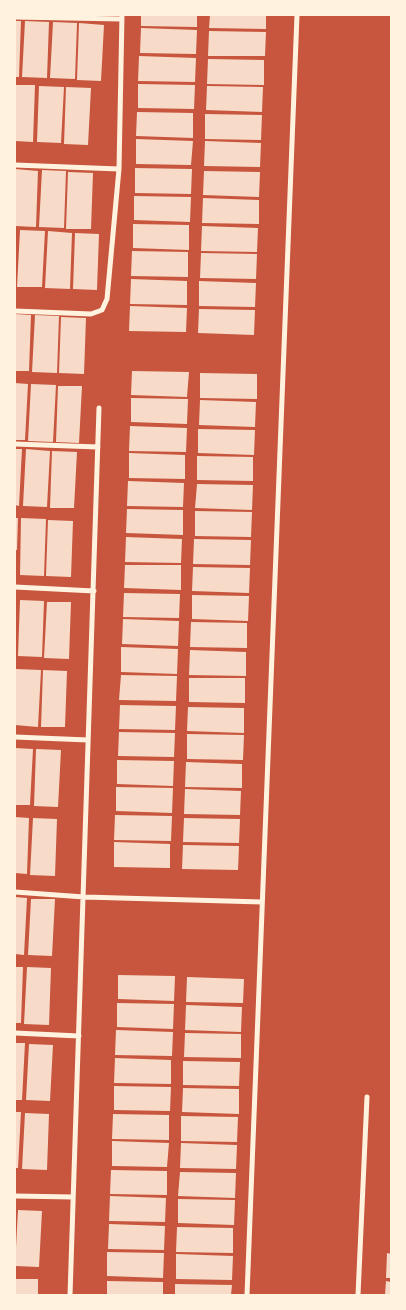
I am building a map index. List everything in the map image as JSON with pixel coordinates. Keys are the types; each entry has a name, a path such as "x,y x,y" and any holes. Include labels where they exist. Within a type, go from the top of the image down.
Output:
{"street":[{"path":"247,1295 297,15"},
{"path":"15,17 122,17 120,169 107,299 102,310 92,314 15,311"},
{"path":"15,165 120,169"},
{"path":"70,1295 99,408"},
{"path":"15,444 98,447"},
{"path":"15,587 94,591"},
{"path":"15,737 88,740"},
{"path":"15,892 84,897 262,902"},
{"path":"15,1033 79,1036"},
{"path":"358,1295 367,1097"},
{"path":"15,1196 73,1197"}],"building":[{"path":"141,15 197,15 197,27 141,26"},
{"path":"210,15 266,15 266,29 209,28"},
{"path":"15,21 21,21 19,77 15,77"},
{"path":"25,21 49,22 47,78 22,77"},
{"path":"53,22 77,23 75,79 50,78"},
{"path":"79,23 104,25 101,81 77,80"},
{"path":"141,28 197,30 196,54 140,53"},
{"path":"209,31 266,32 265,56 208,56"},
{"path":"139,56 196,58 195,82 138,81"},
{"path":"208,59 264,60 264,85 207,84"},
{"path":"138,84 195,85 194,109 138,108"},
{"path":"15,85 35,85 33,142 15,141"},
{"path":"39,86 64,87 61,143 37,142"},
{"path":"207,86 263,87 262,112 206,110"},
{"path":"66,87 91,88 88,145 64,144"},
{"path":"137,112 193,113 193,138 136,136"},
{"path":"205,114 262,115 261,140 205,139"},
{"path":"136,139 193,141 191,165 136,164"},
{"path":"205,141 261,143 260,167 204,166"},
{"path":"135,168 192,169 191,194 135,193"},
{"path":"15,169 38,171 36,227 15,226"},
{"path":"42,170 66,171 64,228 39,227"},
{"path":"204,171 260,172 259,197 203,195"},
{"path":"68,172 93,173 91,229 66,229"},
{"path":"134,196 191,197 190,222 134,220"},
{"path":"203,198 259,200 259,224 202,223"},
{"path":"133,224 189,225 189,250 133,248"},
{"path":"202,226 258,228 257,252 201,251"},
{"path":"20,230 45,231 42,287 17,287"},
{"path":"48,231 72,233 70,289 45,288"},
{"path":"75,233 99,234 97,290 73,289"},
{"path":"132,251 188,252 188,277 131,276"},
{"path":"201,253 257,254 256,279 200,278"},
{"path":"131,279 187,281 187,305 130,304"},
{"path":"199,281 256,283 255,307 199,306"},
{"path":"130,306 187,308 186,332 129,331"},
{"path":"199,309 255,310 254,335 198,333"},
{"path":"15,314 31,315 29,371 15,371"},
{"path":"35,315 59,316 57,373 32,372"},
{"path":"61,317 86,318 84,374 59,373"},
{"path":"132,371 189,372 187,397 131,395"},
{"path":"200,373 257,374 257,399 200,398"},
{"path":"15,383 28,384 25,440 15,440"},
{"path":"31,384 56,385 53,442 28,441"},
{"path":"58,386 82,386 79,443 56,442"},
{"path":"131,398 188,399 187,424 131,422"},
{"path":"200,400 256,402 255,427 199,425"},
{"path":"130,426 187,428 186,452 129,451"},
{"path":"198,429 255,430 254,455 198,453"},
{"path":"15,449 22,449 19,506 15,505"},
{"path":"26,449 50,451 47,507 23,506"},
{"path":"52,451 77,452 74,508 50,508"},
{"path":"129,453 185,455 185,479 129,478"},
{"path":"197,456 253,457 253,481 197,480"},
{"path":"128,481 184,483 183,507 127,506"},
{"path":"197,484 253,485 252,510 195,508"},
{"path":"127,509 183,510 183,535 126,533"},
{"path":"195,511 252,512 251,537 195,536"},
{"path":"15,518 18,518 17,550 15,550"},
{"path":"21,518 46,519 44,576 20,575"},
{"path":"48,520 73,521 71,577 46,576"},
{"path":"126,537 182,539 181,563 125,562"},
{"path":"194,539 251,540 250,565 193,564"},
{"path":"125,565 181,565 181,590 124,588"},
{"path":"193,567 250,568 249,593 192,591"},
{"path":"124,593 180,594 179,618 123,617"},
{"path":"192,595 249,596 248,621 192,619"},
{"path":"20,600 44,601 42,657 18,656"},
{"path":"47,602 71,602 69,659 44,658"},
{"path":"123,619 179,621 178,646 122,644"},
{"path":"191,622 247,623 247,648 190,647"},
{"path":"121,647 178,649 177,674 121,672"},
{"path":"190,650 246,652 246,676 189,675"},
{"path":"16,669 41,670 38,727 15,725"},
{"path":"43,670 67,671 65,727 41,727"},
{"path":"121,675 177,676 176,701 119,700"},
{"path":"189,678 245,678 245,703 189,702"},
{"path":"120,705 176,706 175,730 119,729"},
{"path":"188,707 244,708 244,733 187,731"},
{"path":"119,732 175,733 174,757 118,756"},
{"path":"187,734 244,735 243,760 187,759"},
{"path":"15,748 33,749 30,805 15,805"},
{"path":"36,749 61,750 58,807 34,806"},
{"path":"117,760 174,761 173,786 117,784"},
{"path":"186,762 242,764 242,788 185,787"},
{"path":"116,787 173,788 172,813 116,811"},
{"path":"185,789 241,791 240,815 184,814"},
{"path":"115,815 172,816 171,841 114,840"},
{"path":"15,817 29,818 27,874 15,873"},
{"path":"33,818 57,819 55,876 30,875"},
{"path":"184,818 240,819 239,843 183,842"},
{"path":"114,842 170,844 170,868 114,867"},
{"path":"183,845 239,846 238,870 182,869"},
{"path":"15,897 27,898 24,955 15,954"},
{"path":"31,899 55,899 52,956 28,955"},
{"path":"15,967 23,967 21,1023 15,1023"},
{"path":"27,967 51,968 49,1025 24,1024"},
{"path":"118,975 175,976 174,1001 118,999"},
{"path":"187,977 244,979 243,1003 186,1002"},
{"path":"117,1003 174,1004 173,1029 117,1027"},
{"path":"186,1005 242,1007 241,1032 185,1030"},
{"path":"116,1030 173,1032 172,1056 115,1055"},
{"path":"185,1033 241,1034 241,1058 184,1057"},
{"path":"15,1043 25,1043 22,1100 15,1100"},
{"path":"29,1044 53,1045 50,1101 26,1100"},
{"path":"115,1058 171,1060 171,1084 114,1083"},
{"path":"183,1061 240,1062 239,1086 183,1085"},
{"path":"114,1086 171,1087 170,1111 114,1110"},
{"path":"183,1088 239,1089 239,1114 182,1112"},
{"path":"15,1112 21,1112 18,1168 15,1168"},
{"path":"25,1113 49,1114 47,1170 22,1169"},
{"path":"113,1114 169,1115 169,1140 112,1139"},
{"path":"181,1116 238,1117 237,1142 181,1141"},
{"path":"112,1141 169,1143 167,1167 112,1166"},
{"path":"181,1143 237,1145 236,1169 180,1168"},
{"path":"111,1170 167,1171 167,1195 110,1194"},
{"path":"180,1172 236,1173 235,1198 178,1196"},
{"path":"110,1196 166,1198 165,1222 109,1221"},
{"path":"178,1199 235,1200 234,1225 178,1223"},
{"path":"18,1210 42,1211 39,1267 15,1266"},
{"path":"109,1224 165,1226 164,1250 108,1249"},
{"path":"177,1227 233,1228 233,1253 176,1252"},
{"path":"107,1252 164,1253 163,1278 107,1276"},
{"path":"387,1253 391,1254 391,1278 386,1278"},
{"path":"176,1254 233,1256 232,1280 176,1279"},
{"path":"15,1279 38,1279 38,1295 15,1295"},
{"path":"107,1281 163,1282 163,1295 107,1295"},
{"path":"386,1281 391,1282 391,1295 385,1295"},
{"path":"175,1284 232,1285 231,1295 175,1295"}]}
